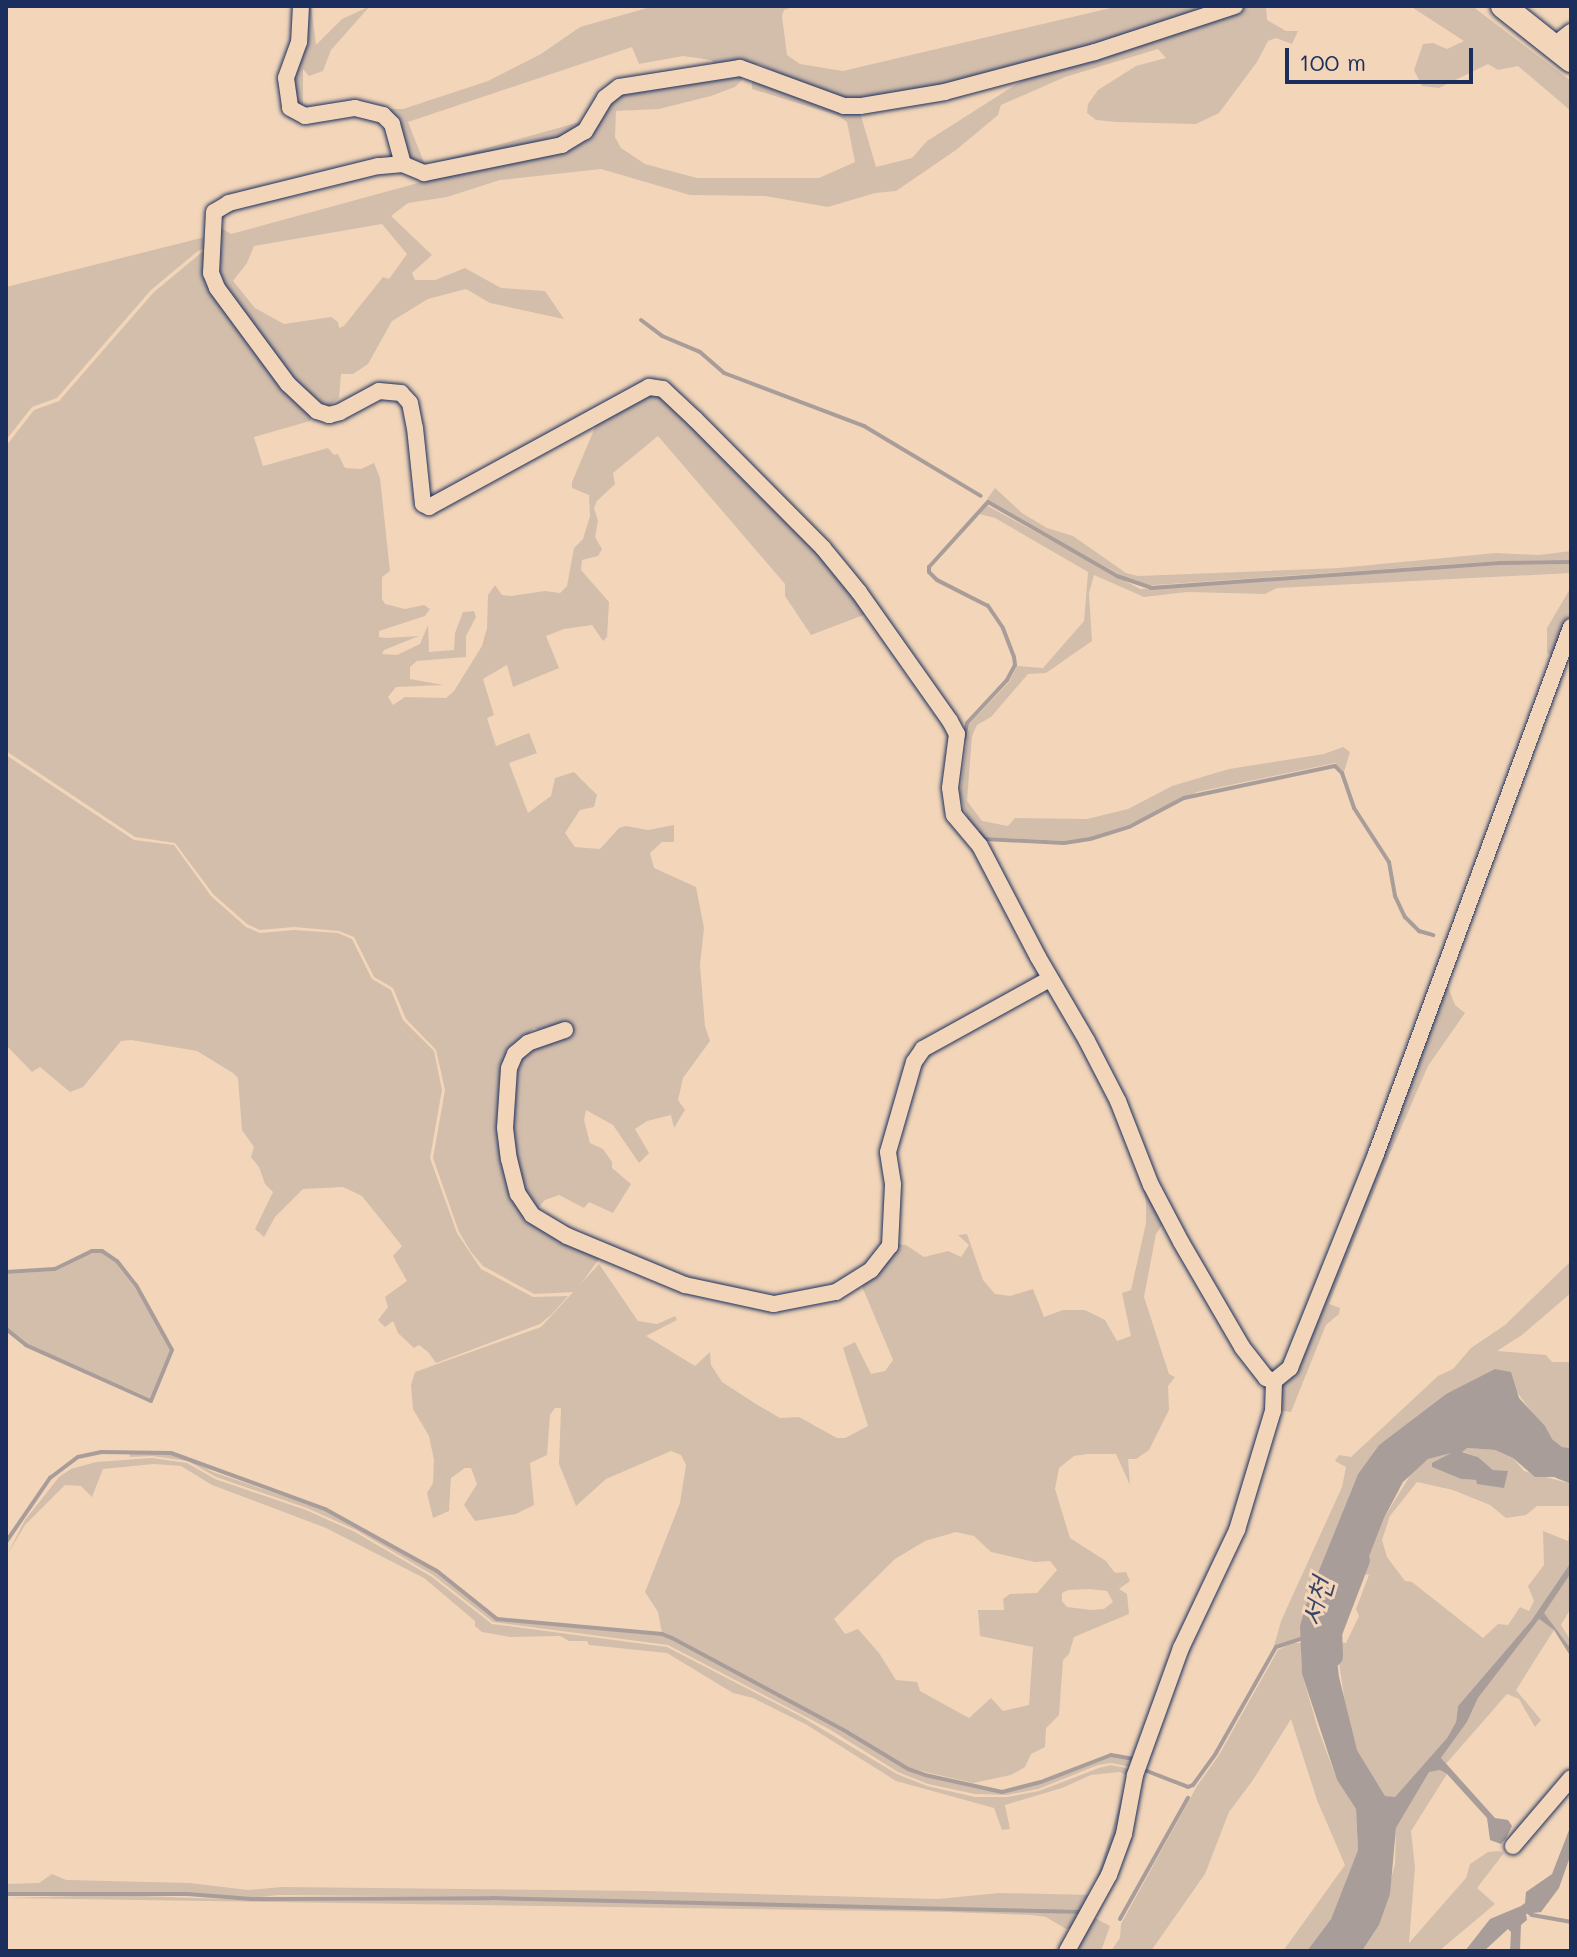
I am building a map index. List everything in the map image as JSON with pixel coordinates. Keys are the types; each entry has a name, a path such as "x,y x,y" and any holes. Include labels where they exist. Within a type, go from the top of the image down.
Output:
{"highway":[{"path":"1503,6 1565,46"}],"street":[{"path":"301,6 299,42 286,78 290,108 305,116 355,108 383,115 392,124 403,164"},
{"path":"1235,6 1095,52 945,92 860,106 844,106 740,68 619,87 605,98 585,131 562,145 433,172 424,173 403,164 378,166 245,198 214,212 211,273 217,288 304,402 329,415 352,407 379,391 401,393 410,403 423,504 429,507 649,387 663,389 823,548 859,592 950,721 957,734 950,788 954,815 980,846 1118,1101 1151,1185 1181,1242 1242,1347 1266,1378 1274,1381"},
{"path":"1067,1951 1109,1875 1124,1834 1135,1775 1181,1648 1208,1585 1237,1530 1273,1411 1274,1381 1290,1368 1376,1154 1571,627"},
{"path":"565,1030 528,1043 515,1054 509,1068 505,1128 509,1159 518,1194 532,1215 567,1236 685,1285 774,1304 836,1292 857,1281 890,1246 893,1184 888,1152 904,1091 914,1062 923,1049 1050,979"},
{"path":"1513,1846 1571,1778"}],"shaded area":[{"path":"305,6 311,6 316,45 342,19 370,6 331,50 323,71 309,76 303,69 303,107 297,108 289,85"},
{"path":"654,6 796,6 784,10 782,16 787,55 800,64 843,71 1119,6 1228,6 990,75 892,96 846,100 804,86 760,64 718,66 711,60 683,56 639,64 632,47 408,122 425,165 587,120 571,136 439,169 409,164 386,109 403,109 488,81 541,54 580,27"},
{"path":"1244,6 1266,6 1267,20 1286,31 1298,31 1292,44 1276,38 1268,41 1257,62 1219,113 1196,124 1096,120 1087,113 1088,104 1098,90 1136,66 1166,58 1158,49 1065,77 1001,105 998,115 956,150 896,191 875,193 828,207 765,196 690,195 601,169 500,180 447,197 408,203 391,216 432,255 412,273 415,280 435,280 465,268 501,288 545,291 564,319 490,303 466,289 428,299 392,321 368,364 353,374 341,374 339,398 325,409 310,403 216,273 218,226 231,234 418,183 425,177 559,151 617,94 740,71 742,80 735,87 711,96 659,109 616,111 615,137 621,148 645,164 697,178 819,178 855,162 847,122 839,116 752,89 752,74 859,109 876,167 912,158 927,141 1034,73","holes":["382,224 407,254 389,279 383,277 344,326 339,328 338,322 331,317 284,324 255,308 233,281 247,263 254,246"]},
{"path":"1410,6 1472,6 1571,81 1571,111 1518,66 1498,70 1488,64 1439,88 1422,86 1414,70 1423,44 1433,43 1447,49 1464,41"},
{"path":"205,237 210,248 199,250 151,290 57,398 32,407 6,440 6,287"},
{"path":"209,251 209,278 214,290 299,401 315,412 310,421 254,437 263,466 328,448 334,455 338,454 345,468 361,469 374,463 380,478 390,571 382,577 382,599 385,604 405,609 424,605 430,609 425,616 379,631 379,637 386,638 419,636 384,650 382,654 397,655 420,644 428,625 429,652 454,650 455,633 463,612 474,611 476,617 466,636 466,657 417,661 410,667 410,679 444,685 396,687 388,697 393,705 405,697 446,698 454,691 482,646 487,628 488,595 495,585 502,595 511,596 545,591 560,593 567,586 574,548 583,539 590,516 589,495 572,488 572,482 599,418 605,411 651,391 665,396 766,494 821,551 869,613 811,635 785,596 785,584 658,436 613,473 615,484 594,508 598,521 595,537 602,549 598,556 582,560 581,570 609,602 607,637 603,641 592,625 564,629 546,636 559,668 513,687 507,665 483,679 494,715 487,718 496,746 529,733 537,753 509,763 528,813 551,796 555,778 574,772 597,795 594,807 580,810 565,833 575,847 600,849 619,828 626,826 648,830 674,825 674,842 662,842 650,853 654,868 696,887 704,928 700,965 705,1026 710,1041 683,1078 678,1100 685,1110 674,1128 671,1115 647,1121 635,1129 649,1153 639,1163 613,1125 586,1110 584,1120 590,1143 603,1149 612,1162 612,1168 631,1184 613,1213 589,1202 584,1208 559,1195 545,1200 533,1213 521,1193 511,1159 508,1128 511,1069 517,1055 529,1045 566,1032 563,1027 546,1031 534,1028 527,1035 528,1040 515,1050 507,1062 503,1129 514,1191 538,1223 604,1252 575,1292 534,1294 483,1266 471,1252 459,1232 433,1158 445,1090 436,1050 406,1019 393,988 374,977 354,937 339,931 294,927 260,930 247,924 213,894 175,843 135,837 6,751 6,446 34,410 59,401 154,292 201,253"},
{"path":"995,488 1022,513 1047,528 1073,536 1126,573 1138,576 1339,568 1496,553 1539,555 1571,551 1571,561 1500,561 1141,586 998,508 987,499"},
{"path":"986,505 1140,589 1500,565 1571,564 1571,573 1277,588 1265,594 1187,592 1144,597 1094,575 1089,593 1092,641 1046,673 1028,674 991,717 977,725 972,736 967,801 982,821 1008,826 1015,818 1087,819 1128,809 1172,786 1229,769 1324,754 1343,747 1350,752 1344,772 1335,763 1197,792 1128,825 1090,837 1064,841 986,837 968,820 960,795 969,724 1009,682 1017,666 1043,668 1084,621 1088,572 995,518 979,514"},
{"path":"1571,587 1571,618 1555,657 1547,653 1547,628"},
{"path":"6,755 134,840 174,845 211,896 246,927 260,933 294,930 338,933 352,939 372,979 391,990 403,1020 434,1051 442,1090 430,1158 457,1233 481,1269 533,1297 568,1296 552,1314 540,1324 436,1363 428,1352 419,1345 414,1348 398,1333 393,1321 385,1327 378,1320 388,1307 385,1297 407,1281 393,1256 402,1246 362,1196 343,1187 303,1189 275,1217 264,1237 255,1229 273,1192 265,1184 259,1167 251,1157 254,1147 242,1130 238,1078 233,1073 197,1051 131,1040 121,1041 83,1087 70,1092 40,1067 32,1072 6,1045"},
{"path":"1444,976 1455,1005 1465,1013 1428,1066 1385,1165 1329,1304 1340,1308 1339,1314 1326,1325 1291,1412 1277,1410 1280,1387"},
{"path":"1137,1167 1166,1219 1156,1234 1144,1297 1169,1374 1175,1377 1168,1386 1169,1410 1149,1450 1136,1459 1128,1459 1130,1485 1116,1454 1088,1454 1074,1456 1059,1468 1055,1489 1070,1538 1106,1561 1115,1573 1126,1572 1130,1581 1119,1589 1127,1594 1129,1614 1074,1637 1069,1654 1063,1660 1059,1715 1046,1728 1045,1747 1031,1754 1025,1767 1011,1775 973,1783 908,1768 848,1730 662,1633 658,1612 645,1592 680,1503 686,1465 681,1455 671,1451 606,1479 576,1506 559,1464 561,1408 555,1408 550,1415 547,1455 530,1463 534,1505 516,1514 475,1521 464,1505 477,1484 471,1468 465,1468 451,1478 449,1511 433,1518 427,1493 433,1483 434,1460 429,1436 413,1409 411,1385 415,1372 541,1327 599,1264 638,1321 657,1324 675,1316 677,1320 646,1336 695,1366 710,1352 711,1365 722,1382 756,1404 780,1418 799,1417 837,1438 845,1438 868,1426 843,1348 855,1342 871,1374 885,1371 893,1360 861,1284 894,1244 906,1245 924,1257 948,1251 961,1257 969,1245 958,1235 967,1234 983,1280 995,1294 1010,1296 1033,1289 1044,1317 1063,1310 1085,1310 1105,1320 1117,1341 1131,1336 1122,1293 1131,1290 1146,1223 1146,1201","holes":["956,1532 974,1536 991,1552 1035,1562 1050,1561 1057,1570 1037,1593 1010,1594 1003,1599 1004,1610 978,1610 980,1636 1033,1647 1029,1705 1003,1711 991,1698 969,1718 920,1691 917,1682 896,1680 879,1653 858,1629 845,1634 834,1619 895,1559 925,1541","1068,1590 1107,1591 1113,1602 1104,1609 1091,1610 1067,1607 1062,1601 1062,1593"]},
{"path":"93,1253 102,1253 116,1262 148,1306 170,1350 150,1398 27,1344 6,1327 6,1274 55,1271"},
{"path":"1571,1261 1571,1293 1522,1335 1497,1351 1546,1355 1552,1362 1571,1362 1571,1448 1562,1447 1552,1439 1513,1387 1446,1394 1379,1445 1358,1474 1309,1595 1301,1637 1274,1646 1281,1621 1342,1487 1346,1467 1335,1461 1339,1455 1351,1457 1438,1376 1453,1369 1471,1348 1505,1325"},
{"path":"1467,1448 1495,1450 1513,1458 1524,1471 1571,1484 1571,1506 1537,1506 1526,1515 1506,1518 1490,1505 1453,1490 1417,1482 1390,1516 1382,1540 1387,1557 1405,1581 1412,1582 1483,1638 1498,1624 1508,1625 1520,1607 1529,1611 1534,1601 1528,1586 1544,1565 1543,1531 1568,1541 1571,1513 1571,1562 1531,1621 1458,1706 1456,1722 1447,1738 1395,1797 1385,1797 1357,1750 1348,1723 1332,1616 1337,1600 1367,1562 1384,1518 1414,1469 1428,1459 1453,1452 1433,1463 1432,1467 1461,1479 1476,1480 1493,1470 1478,1457 1461,1451","holes":["1364,1574 1369,1575 1356,1609 1359,1616 1346,1643 1337,1642 1339,1614 1346,1596"]},
{"path":"129,1452 183,1456 213,1472 325,1510 437,1572 497,1619 662,1635 847,1732 908,1770 925,1776 1002,1792 1041,1783 1111,1756 1134,1760 1136,1768 1111,1763 1098,1765 1038,1789 1007,1795 975,1794 928,1784 898,1772 829,1729 668,1645 493,1622 433,1575 356,1530 307,1508 216,1477 188,1461 152,1456 130,1457"},
{"path":"152,1458 187,1463 215,1479 306,1510 355,1532 432,1577 492,1624 667,1647 802,1717 897,1774 927,1786 975,1797 1007,1797 1039,1791 1111,1765 1135,1770 1122,1833 1107,1875 1086,1914 492,1897 278,1895 252,1898 187,1893 6,1893 6,1884 39,1883 52,1874 66,1880 190,1883 248,1890 282,1887 647,1891 938,1899 999,1893 1092,1895 1128,1776 1120,1772 1091,1775 1062,1788 1005,1805 1010,1829 1002,1830 994,1808 896,1781 807,1725 753,1698 733,1693 667,1653 589,1645 587,1641 569,1641 560,1636 510,1637 482,1632 475,1626 475,1621 424,1578 326,1528 212,1485 181,1466 154,1464 103,1469 92,1497 81,1486 65,1485 25,1525 6,1557 25,1520 59,1477 71,1469 96,1462"},
{"path":"1571,1573 1571,1608 1561,1625 1571,1641 1571,1649 1543,1613"},
{"path":"1539,1619 1554,1630 1516,1690 1541,1720 1535,1727 1519,1699 1507,1694 1445,1765 1441,1758 1467,1722 1478,1698"},
{"path":"1292,1643 1301,1643 1302,1674 1318,1729 1337,1780 1356,1809 1358,1850 1331,1919 1307,1951 1283,1951 1345,1865 1317,1800 1291,1719 1229,1812 1205,1874 1151,1951 1111,1951 1120,1938 1121,1924 1197,1786 1219,1755 1278,1650"},
{"path":"1440,1770 1447,1774 1411,1831 1415,1867 1409,1943 1466,1878 1470,1864 1488,1852 1499,1851 1504,1853 1477,1888 1495,1904 1439,1951 1362,1951 1379,1925 1395,1864 1396,1828 1429,1771"},
{"path":"115,1895 252,1900 492,1899 1086,1914 1079,1927 1066,1929 1046,1917 1032,1915 946,1912 6,1898"},
{"path":"1095,1918 1110,1926 1101,1951 1074,1951"}],"water":[{"path":"1495,1369 1511,1372 1519,1398 1545,1426 1552,1439 1562,1447 1571,1448 1571,1484 1554,1477 1535,1477 1513,1458 1495,1450 1467,1448 1462,1452 1478,1457 1493,1470 1508,1471 1504,1488 1477,1484 1476,1480 1461,1479 1432,1467 1432,1463 1451,1453 1428,1459 1403,1482 1384,1518 1367,1562 1337,1600 1332,1616 1339,1677 1357,1750 1385,1796 1395,1797 1447,1738 1456,1722 1458,1706 1531,1621 1571,1562 1571,1573 1544,1613 1571,1649 1571,1657 1554,1630 1539,1619 1478,1698 1467,1722 1441,1758 1495,1818 1508,1820 1512,1826 1501,1844 1490,1840 1487,1818 1447,1774 1440,1770 1429,1772 1396,1828 1390,1894 1379,1925 1362,1951 1307,1951 1331,1919 1358,1850 1356,1809 1337,1780 1302,1674 1300,1626 1309,1595 1358,1474 1379,1445 1446,1394"},
{"path":"1571,1825 1571,1854 1559,1888 1541,1912 1526,1914 1527,1920 1521,1925 1520,1951 1510,1951 1511,1932 1508,1929 1484,1951 1465,1951 1490,1919 1521,1906 1525,1903 1526,1892 1552,1874"}],"waterway":[{"path":"641,320 662,336 700,352 724,373 864,426 981,496"},
{"path":"964,739 967,723 1007,680 1015,665 1014,657 1003,628 988,606 937,580 929,572 929,567 988,502 1117,576 1151,588 1500,563 1571,562"},
{"path":"979,833 985,839 1064,843 1090,839 1129,827 1184,798 1335,766 1342,773 1354,808 1389,862 1395,896 1405,917 1419,931 1433,935"},
{"path":"6,1272 55,1269 92,1251 102,1251 117,1261 136,1285 172,1350 151,1401 26,1345 6,1329"},
{"path":"6,1542 50,1478 78,1457 101,1452 171,1453 325,1509 437,1571 497,1619 662,1634 672,1638 847,1732 908,1769 925,1775 1002,1792 1041,1782 1111,1755 1134,1759"},
{"name":"서천","path":"1332,1656 1331,1633 1359,1560"},
{"path":"1147,1771 1188,1787 1193,1785 1216,1753 1276,1647 1301,1639"},
{"path":"1120,1919 1188,1798"},
{"path":"6,1894 187,1894 252,1899 492,1898 1083,1912"},
{"path":"1525,1909 1532,1915 1571,1922"}]}
